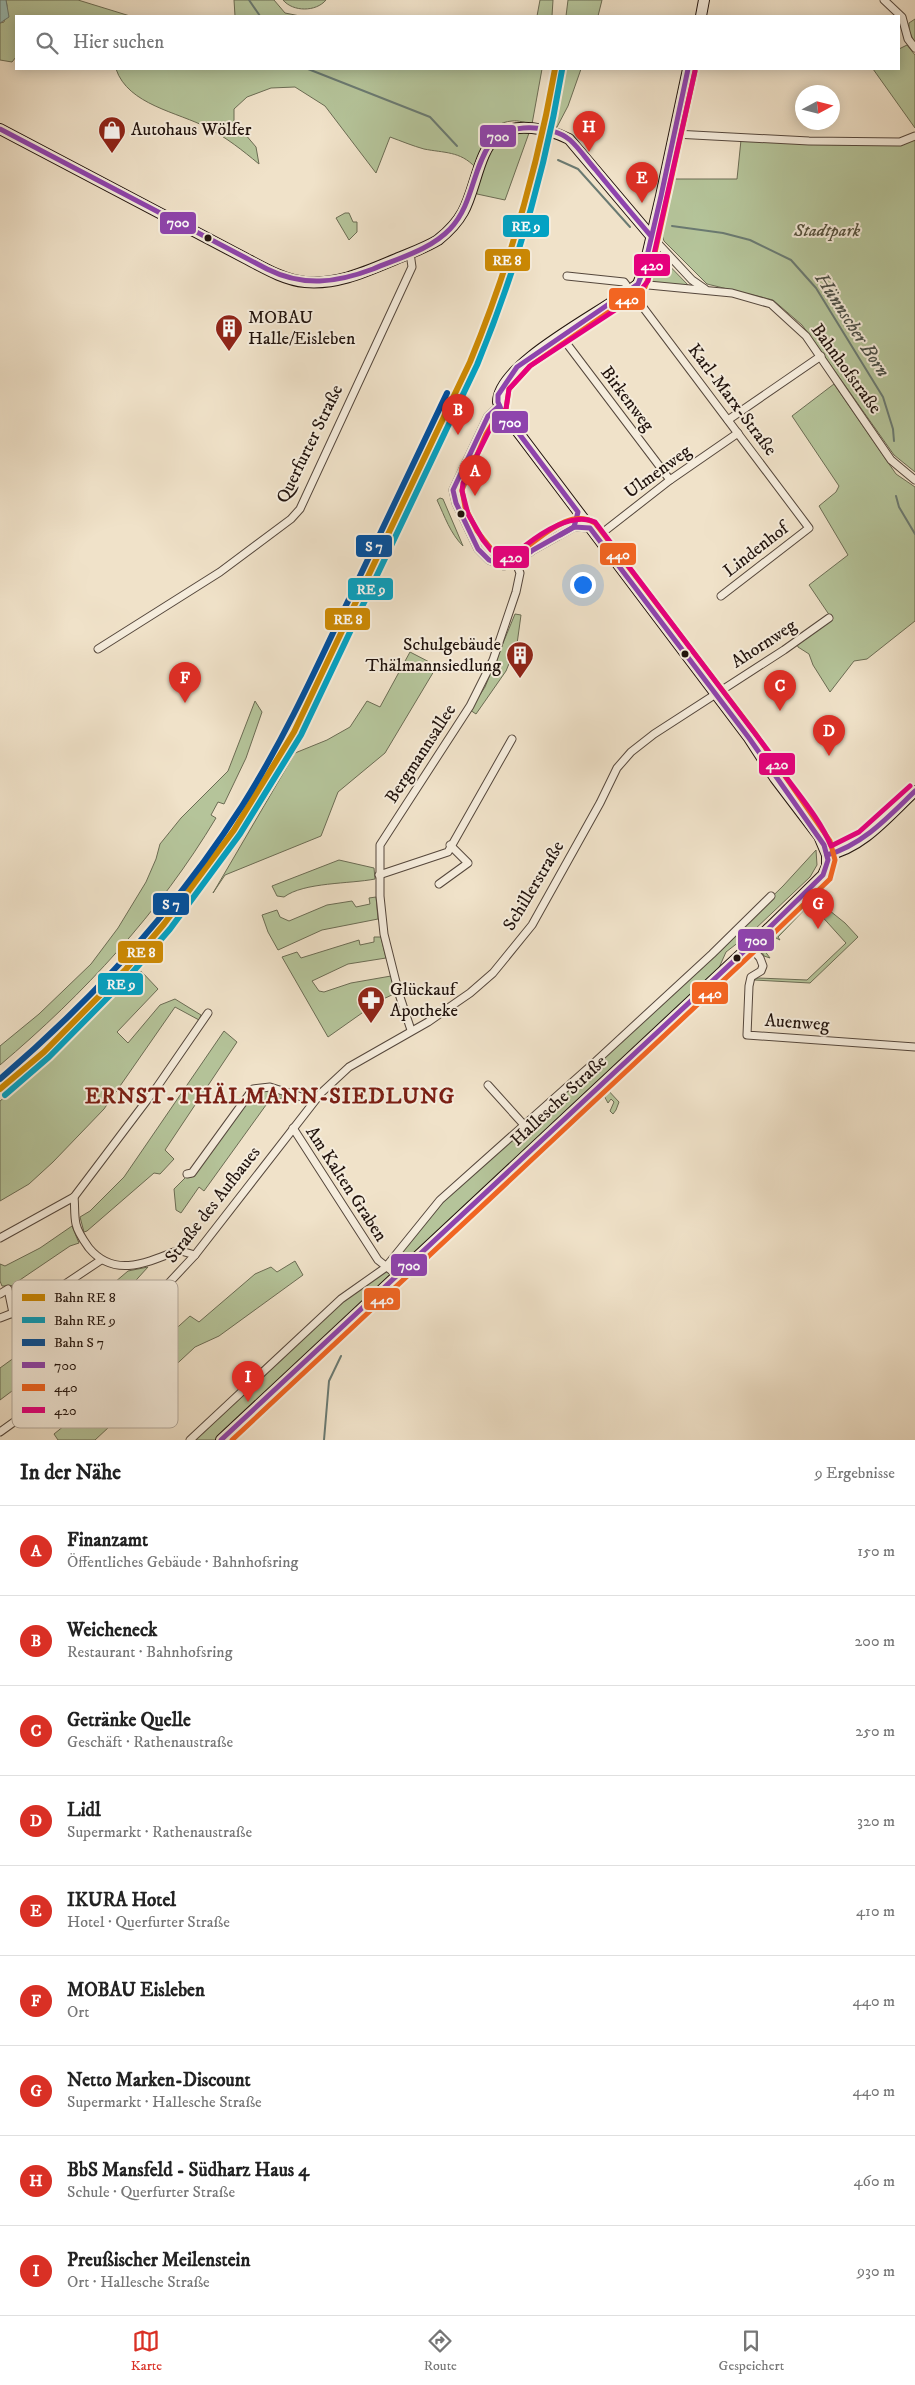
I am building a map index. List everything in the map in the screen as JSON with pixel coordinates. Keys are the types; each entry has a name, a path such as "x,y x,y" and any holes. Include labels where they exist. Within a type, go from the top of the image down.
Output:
{"main road":[{"path":"701,15 704,0"},
{"path":"688,70 644,269 634,287 561,336 512,372 498,394 499,406 749,738 775,778 816,831 827,855 845,850 857,844 915,792"},
{"path":"0,129 240,256 292,279 316,282 338,280 433,243 455,223 468,202 490,144 506,130 518,127 551,132 569,139 651,236"},
{"name":"Hallesche Straße","path":"221,1440 821,878 827,866 827,855"}],"street":[{"path":"884,0 900,15"},
{"path":"900,15 908,40 915,48"},
{"path":"675,134 809,141 900,142 915,136"},
{"name":"Bahnhofstraße","path":"651,236 692,280 708,290"},
{"name":"Querfurter Straße","path":"98,649 220,572 291,519 300,509 412,267 410,253"},
{"path":"567,276 617,280 634,287"},
{"name":"Bahnhofstraße","path":"634,287 708,290 732,293 772,304 806,336 890,460 915,480"},
{"name":"Karl-Marx-Straße","path":"634,287 728,420 809,528"},
{"name":"Birkenweg","path":"561,336 670,480"},
{"path":"728,420 821,356"},
{"path":"499,406 488,416 456,481 454,494 456,503 478,549 489,560 504,566 516,564 533,550 574,527 590,528"},
{"name":"Ulmenweg","path":"597,537 670,480 738,433"},
{"path":"574,527 578,512"},
{"name":"Lindenhof","path":"721,596 809,528"},
{"name":"Bergmannsallee","path":"412,1030 403,1007 387,952 379,875 380,845 470,706 493,660 516,592 520,573 516,564"},
{"name":"Ahornweg","path":"714,694 784,650 830,618"},
{"name":"Schillerstraße","path":"328,1086 349,1067 428,1022 476,988 493,973 532,925 600,803 617,768 631,752 714,694"},
{"path":"379,875 448,852 450,845 512,739"},
{"path":"439,884 468,863 450,845"},
{"name":"Hallesche Straße","path":"190,1440 341,1299 386,1268 440,1200 525,1126 712,955 771,896"},
{"name":"Auenweg","path":"750,945 760,958 763,966 760,972 751,977 747,1035 915,1047"},
{"path":"0,1238 74,1197 157,1087 208,1013"},
{"path":"488,1085 525,1126"},
{"path":"187,1174 192,1173 253,1090 262,1086 270,1087 314,1101"},
{"name":"Straße des Aufbaues","path":"172,1280 195,1255 292,1128 328,1086"},
{"name":"Am Kalten Graben","path":"292,1128 378,1260 397,1275"},
{"path":"74,1197 76,1224 79,1232 86,1244 102,1260 118,1266 129,1266 174,1252 181,1251 195,1255"},
{"path":"70,1280 102,1260"},
{"path":"0,1294 8,1289 12,1304"},
{"name":"Straße des Aufbaues","path":"0,1432 12,1423"}],"green space":[{"path":"6,0 78,0 127,15 15,15 15,58 12,62 0,60 0,23 4,22 7,6"},
{"path":"234,0 274,0 285,13 295,15 235,15"},
{"path":"283,0 326,0 316,7 304,9 293,7"},
{"path":"540,0 553,0 552,15 537,15"},
{"path":"568,0 602,0 598,15 566,15"},
{"path":"915,19 915,43 909,31 909,23"},
{"path":"907,45 915,55 915,128 874,70 900,70 900,48"},
{"path":"116,70 542,70 532,124 514,121 496,126 483,145 475,167 458,155 424,149 390,137 376,173 325,106 295,87 271,88 247,97 234,109 234,121 256,147 259,164 215,132 142,99 122,81"},
{"path":"559,70 581,70 568,106 557,127 551,126"},
{"path":"511,131 529,133 505,200 477,194 476,190 488,156 497,142"},
{"name":"Stadtpark","path":"915,138 915,472 894,455 802,325 773,300 707,284 664,241 659,227 671,177 675,179 737,179 741,140 864,145"},
{"path":"349,213 353,222 357,222 357,232 349,240 336,218"},
{"path":"655,251 690,287 652,285 648,277"},
{"path":"834,384 896,474 915,487 915,621 867,659 854,661 830,692 813,665 809,654 798,647 797,644 832,619 809,585 848,555 819,506 836,492 839,486 792,416"},
{"path":"443,499 463,546 448,524 437,500"},
{"path":"515,614 521,615 517,644 506,671 476,714 470,710 485,687"},
{"path":"410,652 437,666 385,753 338,792 321,836 225,875 213,893 295,753 327,740 350,727 367,701 380,707"},
{"path":"255,701 262,712 246,758 224,804 218,802 211,815 216,818 194,853 170,887 118,951 61,1010 0,1065 0,1046 39,1014 91,964 118,928 146,882 160,844 181,818 228,771"},
{"path":"816,850 817,865 810,877 753,931 726,952 718,970 216,1440 194,1440 349,1296 384,1273 444,1201 662,1004 783,886"},
{"path":"339,860 374,868 375,879 315,886 293,892 284,897 277,896 272,886"},
{"path":"824,885 759,947 761,942"},
{"path":"376,897 378,919 322,930 278,950 268,932 262,915 277,910 280,917 289,921 327,905 352,901 356,907 370,904 369,898"},
{"path":"814,898 845,923 858,937 810,983 754,980 758,978 807,980 846,943 809,902"},
{"path":"806,904 808,906 778,937 780,940 776,938 764,950 770,958 764,956 760,948"},
{"path":"374,937 381,937 386,958 348,964 312,981 319,991 324,992 351,983 391,976 396,993 379,1001 328,1037 282,957 297,952 301,958 359,940 360,945 374,942"},
{"path":"141,971 158,989 117,1032 128,1043 160,1005 175,999 201,1015 199,1020 175,1007 104,1109 29,1184 0,1201 0,1101 43,1066"},
{"path":"224,1031 237,1042 165,1150 174,1159 160,1174 154,1173 84,1232 80,1217 90,1211 124,1177"},
{"path":"606,1088 619,1102 613,1114 610,1111 614,1102 611,1099 608,1103 602,1092"},
{"path":"265,1089 293,1096 292,1099 278,1099 266,1105 204,1191 199,1187 181,1213 176,1210 174,1189 187,1176 192,1177 251,1097 258,1091"},
{"path":"72,1226 79,1243 70,1246 20,1280 12,1280 11,1286 2,1286 0,1281 0,1264 5,1266 40,1248"},
{"path":"295,1261 303,1275 219,1336 195,1347 178,1363 178,1327 190,1316 199,1322 255,1274 271,1267 277,1272"},
{"path":"148,1267 136,1280 117,1280 128,1271"},
{"path":"12,1359 12,1391 0,1400 0,1368"},
{"path":"61,1428 108,1428 95,1440 58,1440 54,1434"}],"water":[{"path":"0,0 6,0 9,17 0,23"}],"waterway":[{"name":"Hünnscher Born","path":"249,0 259,15"},
{"name":"Hünnscher Born","path":"311,70 430,117 457,146"},
{"name":"Hünnscher Born","path":"558,160 578,169 630,227"},
{"name":"Hünnscher Born","path":"672,226 723,233 750,240 791,260 816,288 883,397 893,429 894,441"},
{"name":"Hünnscher Born","path":"896,496 899,507 915,534"},
{"path":"324,1440 329,1381 341,1356"}],"transit line":[{"path":"0,1089 44,1052 126,969 164,924 234,830 294,732 470,362 497,290 520,218 540,144 555,70"},
{"path":"5,1095 49,1057 131,974 170,929 240,834 301,735 477,365 517,257 528,220 547,146 562,70"},
{"name":"700","path":"560,535 574,527 578,512 502,411 498,402 498,395 517,367 638,284 644,269 661,196 688,70"},
{"name":"440","path":"232,1440 830,879 835,860 830,841 755,733 595,523 583,519 560,524 516,554 506,558 493,551 477,531 465,507 462,490 486,434 494,421 506,409 509,389 530,366 645,287 651,271 695,71"},
{"name":"420","path":"695,71 648,281 635,297 530,366 509,389 506,409 494,421 463,483 462,491 468,514 491,550 507,558 515,555 550,529 568,521 586,520 595,522 769,752 818,821 831,846 859,832 910,786"},
{"name":"700","path":"0,129 267,269 294,279 320,281 359,274 404,257 433,243 458,220 479,165 490,144 497,137 517,129 541,128 562,135 570,140 651,236"},
{"path":"0,1079 67,1018 131,952 189,881 242,806 282,737 306,690 447,393"},
{"name":"700","path":"221,1440 769,928 823,875 828,860 824,845 749,738 590,528 574,527 533,550 516,563 504,566 489,560 478,549 456,503 453,490 488,416 499,406"},
{"name":"700","path":"827,855 864,837 915,791"}],"place":[{"name":"BbS Mansfeld - Südharz Haus 4","path":"589,152"},
{"name":"Autohaus Wölfer","path":"112,154"},
{"name":"IKURA Hotel","path":"642,203"},
{"name":"MOBAU Halle/Eisleben","path":"229,352"},
{"name":"Weicheneck","path":"458,435"},
{"name":"Finanzamt","path":"475,496"},
{"name":"Schulgebäude Thälmannsiedlung","path":"520,679"},
{"name":"MOBAU Eisleben","path":"185,703"},
{"name":"Getränke Quelle","path":"780,711"},
{"name":"Lidl","path":"829,756"},
{"name":"Netto Marken-Discount","path":"818,929"},
{"name":"Glückauf Apotheke","path":"371,1024"},
{"name":"Preußischer Meilenstein","path":"248,1402"}],"district":[{"name":"ERNST-THÄLMANN-SIEDLUNG","path":"270,1096"}]}
